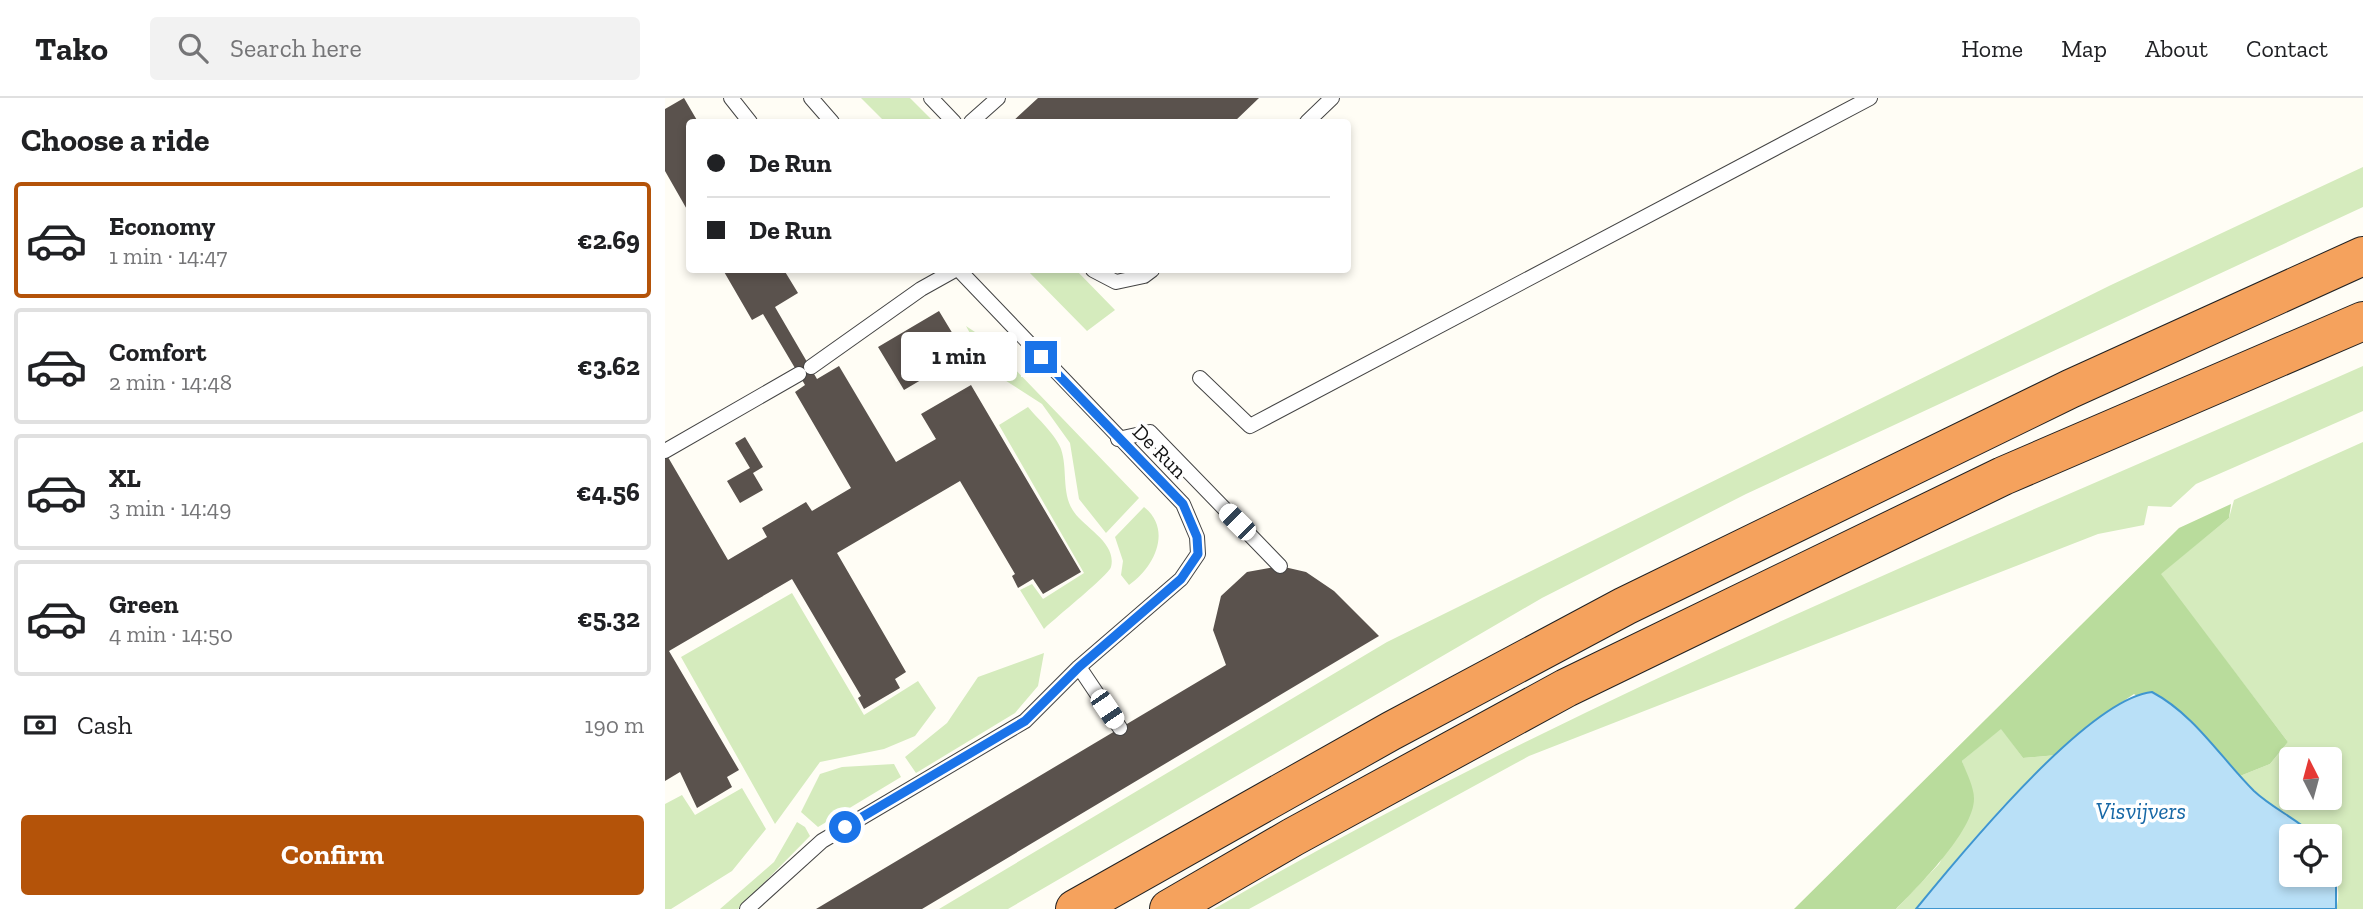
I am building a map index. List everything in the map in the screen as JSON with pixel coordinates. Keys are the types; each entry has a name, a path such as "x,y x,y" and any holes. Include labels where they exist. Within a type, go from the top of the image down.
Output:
{"highway":[{"path":"1075,909 1391,731 1625,606 2070,388 2363,256"},
{"path":"1169,909 1293,837 1578,682 2003,476 2363,321"}],"lane":[{"path":"731,98 748,119"},
{"path":"811,98 829,119"},
{"path":"931,98 951,119"},
{"path":"974,119 998,98"},
{"path":"1310,119 1332,98"},
{"path":"1201,378 1250,426 1870,98"},
{"path":"665,451 805,371 931,282 950,273"},
{"name":"De Run","path":"747,909 822,841 1025,721 1079,667 1181,579 1198,554 1197,537 1183,504 960,273"},
{"path":"1100,273 1116,282 1148,273"},
{"path":"1118,439 1150,432 1280,566"},
{"path":"1079,667 1120,728"}],"green space":[{"path":"861,98 910,98 931,119 882,119"},
{"path":"2363,167 2363,207 1746,494 1542,598 1008,909 939,909 1387,642 2111,285"},
{"path":"1030,273 1079,273 1115,310 1087,331"},
{"path":"966,326 987,340 1139,498 1106,533 1079,499 1070,443 1042,404 1000,377 984,359"},
{"path":"2363,366 2363,411 2196,484 2171,507 2148,506 2144,525 2098,534 1529,756 1249,909 1214,909 1353,831 1637,688 1781,621"},
{"path":"1028,407 1059,444 1070,505 1105,544 1112,558 1108,572 1044,629 1020,590 1032,584 1043,599 1084,573 999,425"},
{"path":"2363,442 2363,909 2336,909 2338,887 2342,887 2342,824 2298,824 2269,803 2240,776 2270,764 2279,753 2279,810 2342,810 2342,747 2284,747 2288,742 2160,574 2229,518 2234,500"},
{"path":"2231,504 2229,518 2161,574 2288,742 2284,747 2279,747 2279,753 2270,764 2240,776 2224,759 2134,694 2101,716 2057,755 2023,758 2001,729 1962,761 1974,798 1965,826 1944,857 1896,909 1794,909 2179,528"},
{"path":"1144,507 1153,516 1157,526 1157,548 1146,569 1129,585 1121,575 1123,561 1115,537"},
{"path":"792,593 864,715 918,681 936,708 915,736 884,749 820,762 775,824 681,657"},
{"path":"1044,653 1038,686 1015,713 916,773 905,757 947,723 978,677"},
{"path":"2001,728 2023,758 2057,755 2000,809 1916,909 1896,909 1939,864 1974,799 1962,761"},
{"path":"894,764 901,777 818,827 801,812 820,774 842,767"},
{"path":"742,788 766,829 732,871 671,909 665,909 665,804 682,795 695,815"},
{"path":"797,822 805,827 810,836 738,909 720,909 774,862"}],"water":[{"name":"Visvijvers","path":"2152,692 2167,701 2194,724 2254,791 2300,824 2279,824 2279,887 2336,887 2336,909 1916,909 2026,783 2094,721 2125,701"}],"building":[{"path":"684,98 696,119 686,119 686,208 665,171 665,109"},
{"path":"1038,98 1259,98 1237,119 1015,119"},
{"path":"725,273 786,273 798,293 775,307 817,379 839,366 896,462 936,439 921,414 971,385 1081,572 1043,594 1033,579 1018,588 1012,576 1015,574 960,481 837,553 906,672 895,679 900,688 864,709 858,698 861,696 792,579 669,651 739,770 727,777 732,787 697,808 680,772 665,781 665,452 728,560 767,537 762,528 806,502 812,511 851,488 795,392 805,385 763,314 752,320"},
{"path":"939,311 965,354 904,390 878,347"},
{"path":"745,437 763,467 753,473 763,490 740,503 727,481 750,468 735,443"},
{"path":"1280,566 1306,572 1334,591 1379,636 922,909 816,909 1226,665 1213,630 1221,596 1247,572"}],"route":[{"path":"845,827 1025,721 1079,667 1181,579 1198,554 1197,537 1183,504 1041,357"}]}
